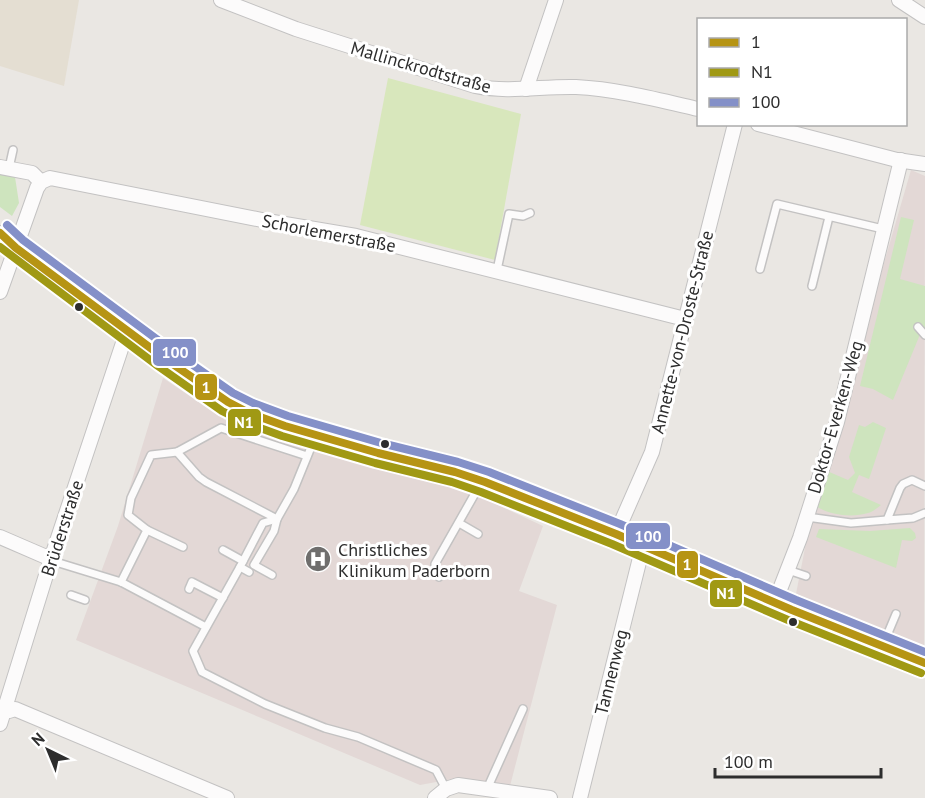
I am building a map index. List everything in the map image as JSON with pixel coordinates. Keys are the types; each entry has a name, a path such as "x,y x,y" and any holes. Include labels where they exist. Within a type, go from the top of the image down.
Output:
{"street":[{"name":"Mallinckrodtstraße","path":"221,0 296,29 475,86 494,90 576,87 616,92 697,110"},
{"path":"526,89 556,0"},
{"path":"899,0 925,17"},
{"name":"Annette-von-Droste-Straße","path":"616,534 652,452 734,126"},
{"path":"766,126 925,164"},
{"name":"Doktor-Everken-Weg","path":"775,602 808,512 837,422 901,160"},
{"path":"0,292 41,182 32,173 4,168"},
{"name":"Schorlemerstraße","path":"41,182 50,178 267,221 356,236 686,319"},
{"path":"0,233 16,248 129,333 228,402 262,419 484,478 925,663"},
{"name":"Brüderstraße","path":"0,724 47,587 51,559 123,343 129,333"},
{"path":"0,537 51,559"},
{"name":"Tannenweg","path":"580,798 643,546"},
{"path":"4,709 9,711 15,709 226,798"},
{"path":"440,793 458,785 550,798"}],"lane":[{"path":"4,168 13,150"},
{"path":"760,269 777,204 883,229"},
{"path":"497,270 509,214 523,216 530,213"},
{"path":"812,286 829,217"},
{"path":"918,327 925,335"},
{"path":"183,547 147,530 128,515 131,498 151,455 177,452 221,428 307,456"},
{"path":"272,575 254,565 274,531 277,519 294,489 316,435"},
{"path":"177,452 206,482 277,519"},
{"path":"439,576 436,573 435,564 484,478"},
{"path":"886,520 903,484 912,480 925,486"},
{"path":"808,512 851,523 913,518 925,513"},
{"path":"277,519 263,523 193,651 202,672 265,704 326,728 358,737 436,770 440,793"},
{"path":"459,523 478,534"},
{"path":"121,582 147,530"},
{"path":"223,550 249,572"},
{"path":"51,559 98,577 121,582 207,627"},
{"path":"788,570 806,576"},
{"path":"189,589 192,582 223,598"},
{"path":"71,595 85,600"},
{"path":"883,645 896,614"},
{"path":"487,789 523,709"}],"shaded area":[{"path":"0,0 79,0 64,86 0,66"},
{"path":"911,170 925,176 924,648 796,594 813,507"},
{"name":"Christliches Klinikum Paderborn","path":"163,378 225,420 390,466 468,491 543,526 519,591 557,605 510,786 458,778 420,785 76,640 118,526"}],"green space":[{"path":"388,78 521,114 495,260 360,225"},
{"path":"0,174 15,177 19,203 12,216 0,207"},
{"path":"901,217 914,220 900,279 925,286 925,334 921,332 893,400 873,389 860,386"},
{"path":"873,422 886,428 869,479 859,475 852,492 881,505 862,515 834,513 816,506 827,471 848,480 855,473 849,457 859,425 865,427"},
{"path":"910,528 916,538 912,541 902,540 896,568 816,537 819,529 870,531"}],"transit line":[{"name":"100","path":"7,225 23,240 170,349 233,393 253,403 288,416 489,472 620,524 796,600 925,652"},
{"name":"1","path":"0,233 16,248 164,358 228,402 249,413 285,426 485,482 925,663"},
{"name":"N1","path":"0,247 158,366 222,411 244,422 282,436 481,492 921,673"}],"place":[{"name":"Christliches Klinikum Paderborn","path":"318,559"}]}
